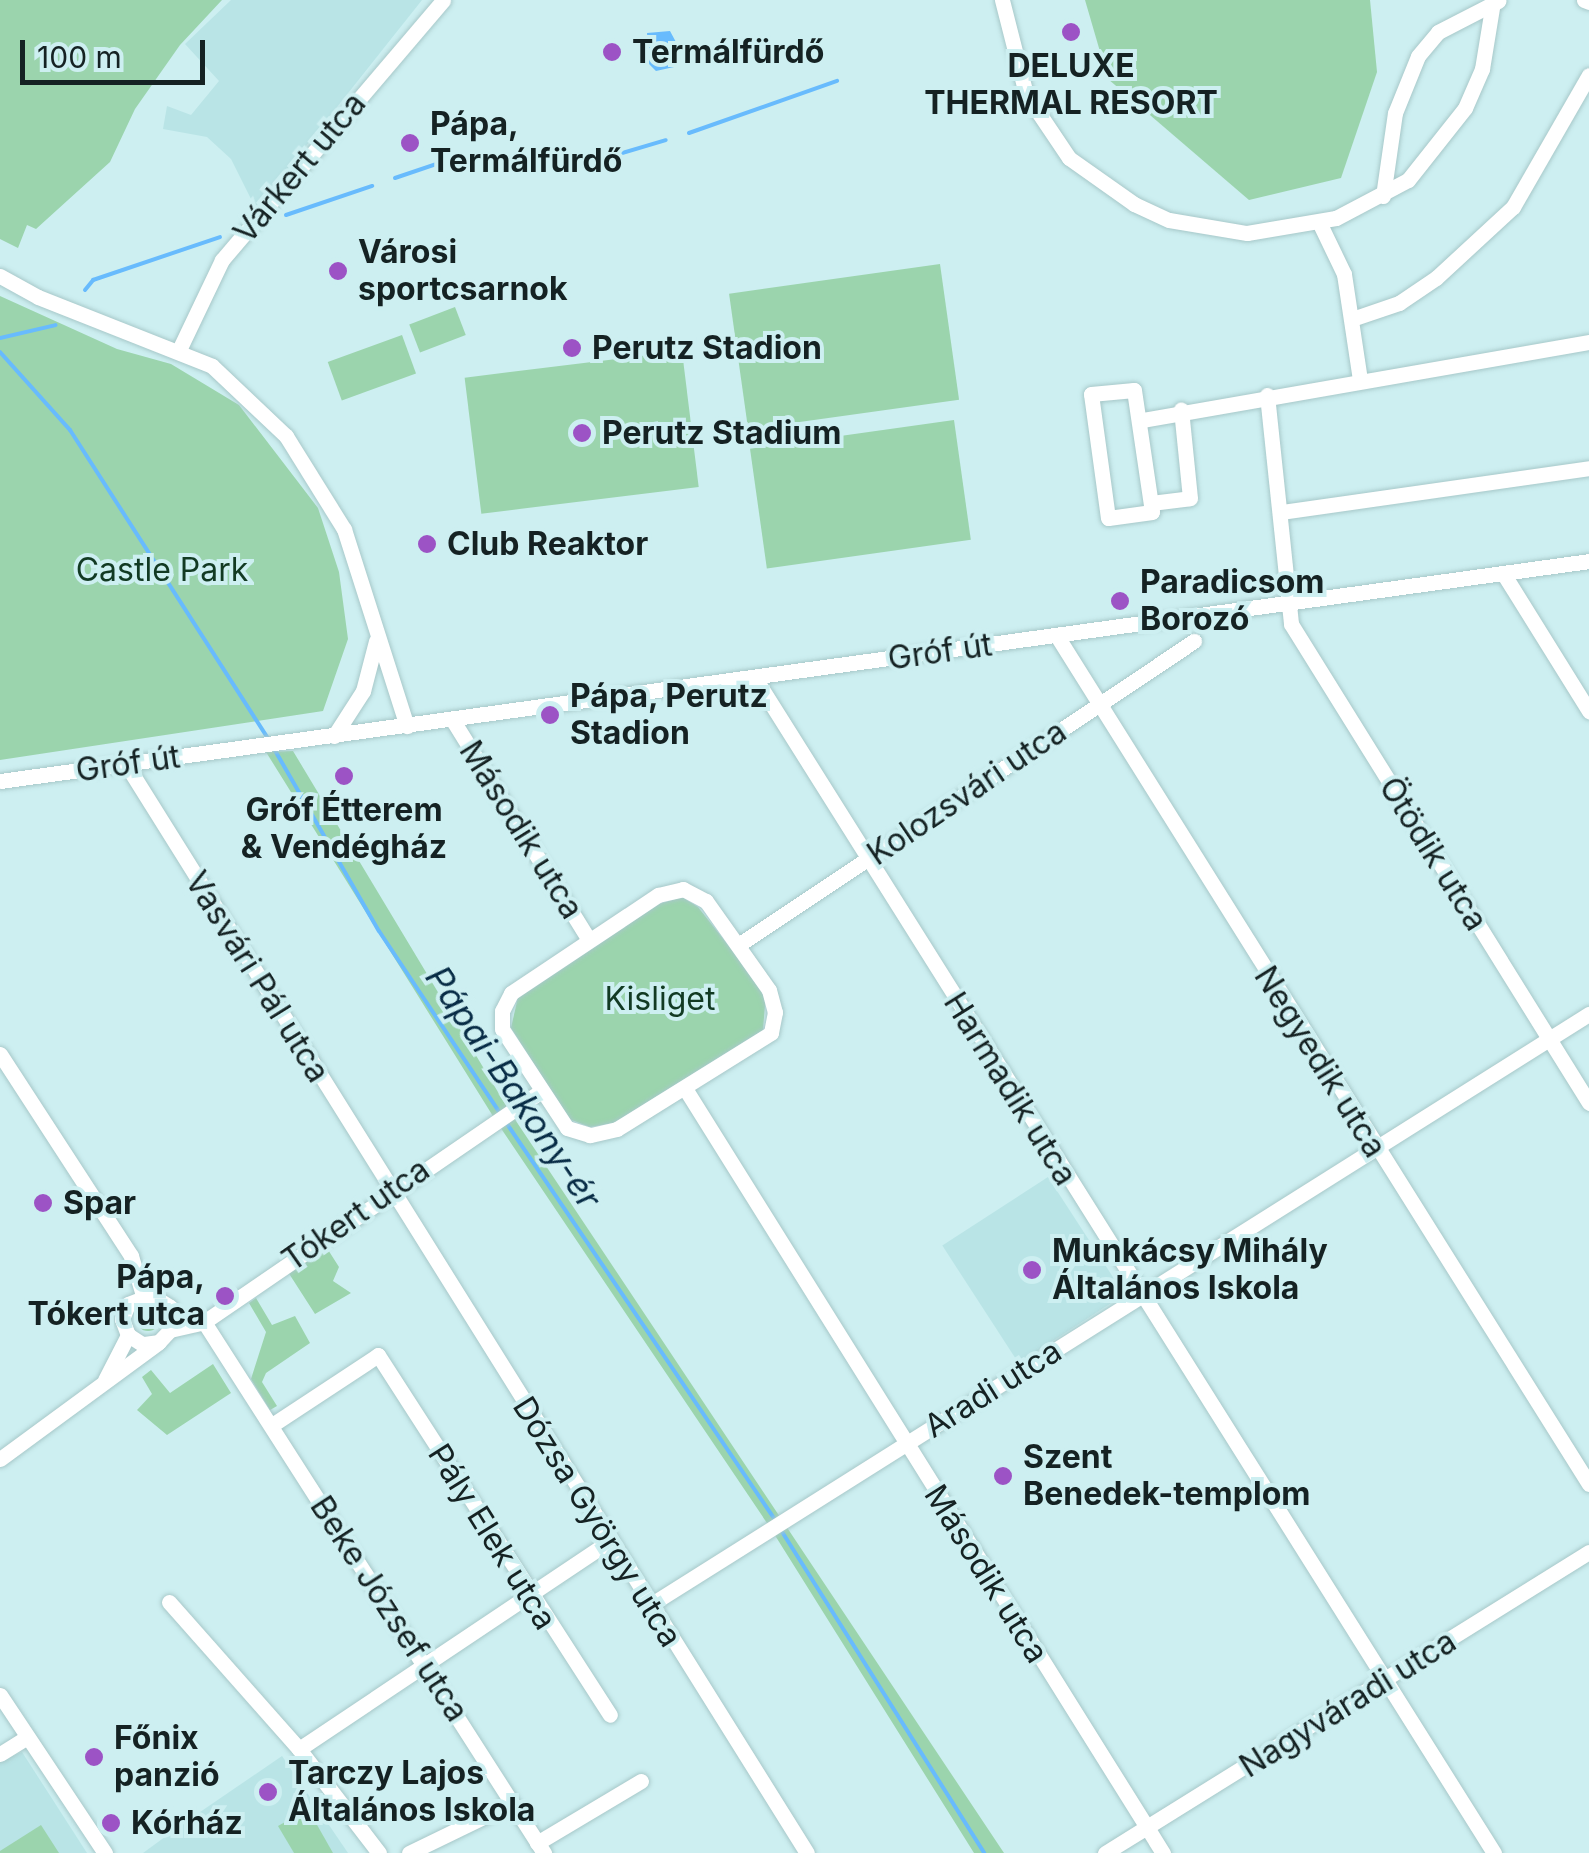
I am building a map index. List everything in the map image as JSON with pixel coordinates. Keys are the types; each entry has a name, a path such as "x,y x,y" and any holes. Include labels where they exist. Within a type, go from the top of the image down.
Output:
{"street":[{"name":"Várkert utca","path":"179,350 222,260 443,0"},
{"path":"1002,0 1026,94 1046,130 1100,183 1152,212 1204,229 1247,233 1319,222 1383,196 1408,180 1465,108 1482,69 1497,1"},
{"path":"1383,196 1395,113 1418,56 1438,32 1497,1"},
{"path":"1352,319 1399,303 1436,278 1513,207 1589,75"},
{"path":"1319,222 1340,263 1360,380"},
{"path":"0,276 51,303 212,366 253,400 320,481 344,529 376,640 407,726"},
{"path":"1142,420 1181,408 1589,342"},
{"path":"1134,390 1142,420 1152,512 1108,518 1092,394 1134,390"},
{"name":"Ötödik utca","path":"1267,395 1293,600 1291,624 1589,1103"},
{"path":"1151,502 1190,498 1181,408"},
{"path":"1281,512 1589,468"},
{"name":"Gróf út","path":"0,781 1589,560"},
{"path":"1503,573 1589,712"},
{"name":"Negyedik utca","path":"1058,636 1374,1149 1589,1484"},
{"path":"334,736 363,691 376,640"},
{"name":"Kolozsvári utca","path":"740,944 1194,641"},
{"name":"Harmadik utca","path":"755,678 864,860 1494,1853"},
{"name":"Második utca","path":"452,719 589,940"},
{"name":"Vasvári Pál utca","path":"126,764 388,1190"},
{"path":"683,889 706,901 740,944 769,990 775,1012 771,1033 617,1130 590,1136 567,1128 502,1029 502,1011 512,992 658,895 683,889"},
{"name":"Aradi utca","path":"650,1606 1589,1014"},
{"path":"0,1054 131,1256 143,1295 170,1308 165,1336"},
{"name":"Második utca","path":"686,1090 904,1445 1163,1853"},
{"name":"Tókert utca","path":"128,1335 142,1344 204,1322 388,1190 540,1092"},
{"name":"Dózsa György utca","path":"388,1190 807,1853"},
{"name":"Tókert utca","path":"105,1380 128,1335 124,1311 143,1295"},
{"name":"Beke József utca","path":"204,1322 541,1848 640,1781"},
{"name":"Tókert utca","path":"0,1458 165,1336"},
{"name":"Pály Elek utca","path":"272,1425 378,1356 527,1596 610,1715"},
{"path":"299,1749 610,1541"},
{"name":"Nagyváradi utca","path":"1105,1853 1589,1552"},
{"path":"170,1602 299,1749 379,1853"},
{"path":"0,1695 105,1853"},
{"path":"0,1754 27,1737"},
{"path":"410,1853 512,1803"}],"shaded area":[{"path":"231,0 422,0 256,209 231,159 207,137 163,129 167,106 191,115 219,81 185,44"},
{"name":"Munkácsy Mihály Általános Iskola","path":"1048,1177 1124,1294 1019,1363 942,1246"},
{"path":"22,1752 87,1853 0,1853 0,1762"},
{"name":"Tarczy Lajos Általános Iskola","path":"282,1756 348,1853 143,1853 184,1823"}],"green space":[{"path":"0,0 222,0 180,45 135,109 110,162 36,229 27,225 18,248 0,239"},
{"path":"1085,0 1370,0 1377,72 1341,178 1249,200 1108,79"},
{"path":"940,264 959,400 748,429 729,294"},
{"name":"Castle Park","path":"0,296 117,349 171,364 239,405 318,508 339,572 348,639 323,711 0,760"},
{"path":"455,307 466,335 420,353 409,325"},
{"path":"402,335 416,374 342,401 328,362"},
{"name":"Perutz Stadium","path":"682,351 699,487 481,514 465,378"},
{"path":"954,420 971,540 767,568 750,449"},
{"path":"293,751 510,1112 1004,1853 974,1853 771,1529 496,1121 266,752"},
{"name":"Kisliget","path":"682,897 698,907 766,993 763,1030 614,1123 590,1127 569,1119 511,1028 518,997 659,904"},
{"path":"325,1245 339,1267 333,1281 351,1293 315,1314 288,1272"},
{"path":"256,1298 272,1325 295,1316 310,1343 266,1373 262,1382 277,1406 270,1410 251,1379 266,1332 249,1303"},
{"path":"148,1307 157,1310 157,1328 148,1331 139,1328 136,1319 139,1310"},
{"path":"213,1364 231,1393 167,1435 137,1410 152,1394 142,1377 151,1370 170,1393"},
{"path":"308,1809 333,1853 294,1853 278,1826"},
{"path":"41,1825 59,1853 0,1853 0,1851"}],"water":[{"path":"670,31 677,44 677,52 668,55 674,67 656,71 649,64 647,33"}],"waterway":[{"path":"689,133 837,81"},
{"path":"395,178 460,156 565,170 666,140"},
{"path":"286,215 372,186"},
{"path":"85,290 93,280 220,237"},
{"path":"0,338 56,325"},
{"path":"0,352 70,430 268,739"},
{"name":"Pápai-Bakony-ér","path":"273,747 379,931 500,1113"},
{"name":"Pápai-Bakony-ér","path":"505,1121 774,1519"},
{"name":"Pápai-Bakony-ér","path":"779,1527 984,1853"}],"place":[{"name":"DELUXE THERMAL RESORT","path":"1071,32"},
{"name":"Termálfürdő","path":"612,52"},
{"name":"Pápa, Termálfürdő","path":"410,143"},
{"name":"Városi sportcsarnok","path":"338,271"},
{"name":"Perutz Stadion","path":"572,348"},
{"name":"Perutz Stadium","path":"582,433"},
{"name":"Club Reaktor","path":"427,544"},
{"name":"Paradicsom Borozó","path":"1120,601"},
{"name":"Pápa, Perutz Stadion","path":"550,715"},
{"name":"Gróf Étterem & Vendégház","path":"344,776"},
{"name":"Spar","path":"43,1203"},
{"name":"Munkácsy Mihály Általános Iskola","path":"1032,1270"},
{"name":"Pápa, Tókert utca","path":"225,1296"},
{"name":"Szent Benedek-templom","path":"1003,1476"},
{"name":"Főnix panzió","path":"94,1757"},
{"name":"Tarczy Lajos Általános Iskola","path":"268,1792"},
{"name":"Kórház","path":"111,1823"}]}
